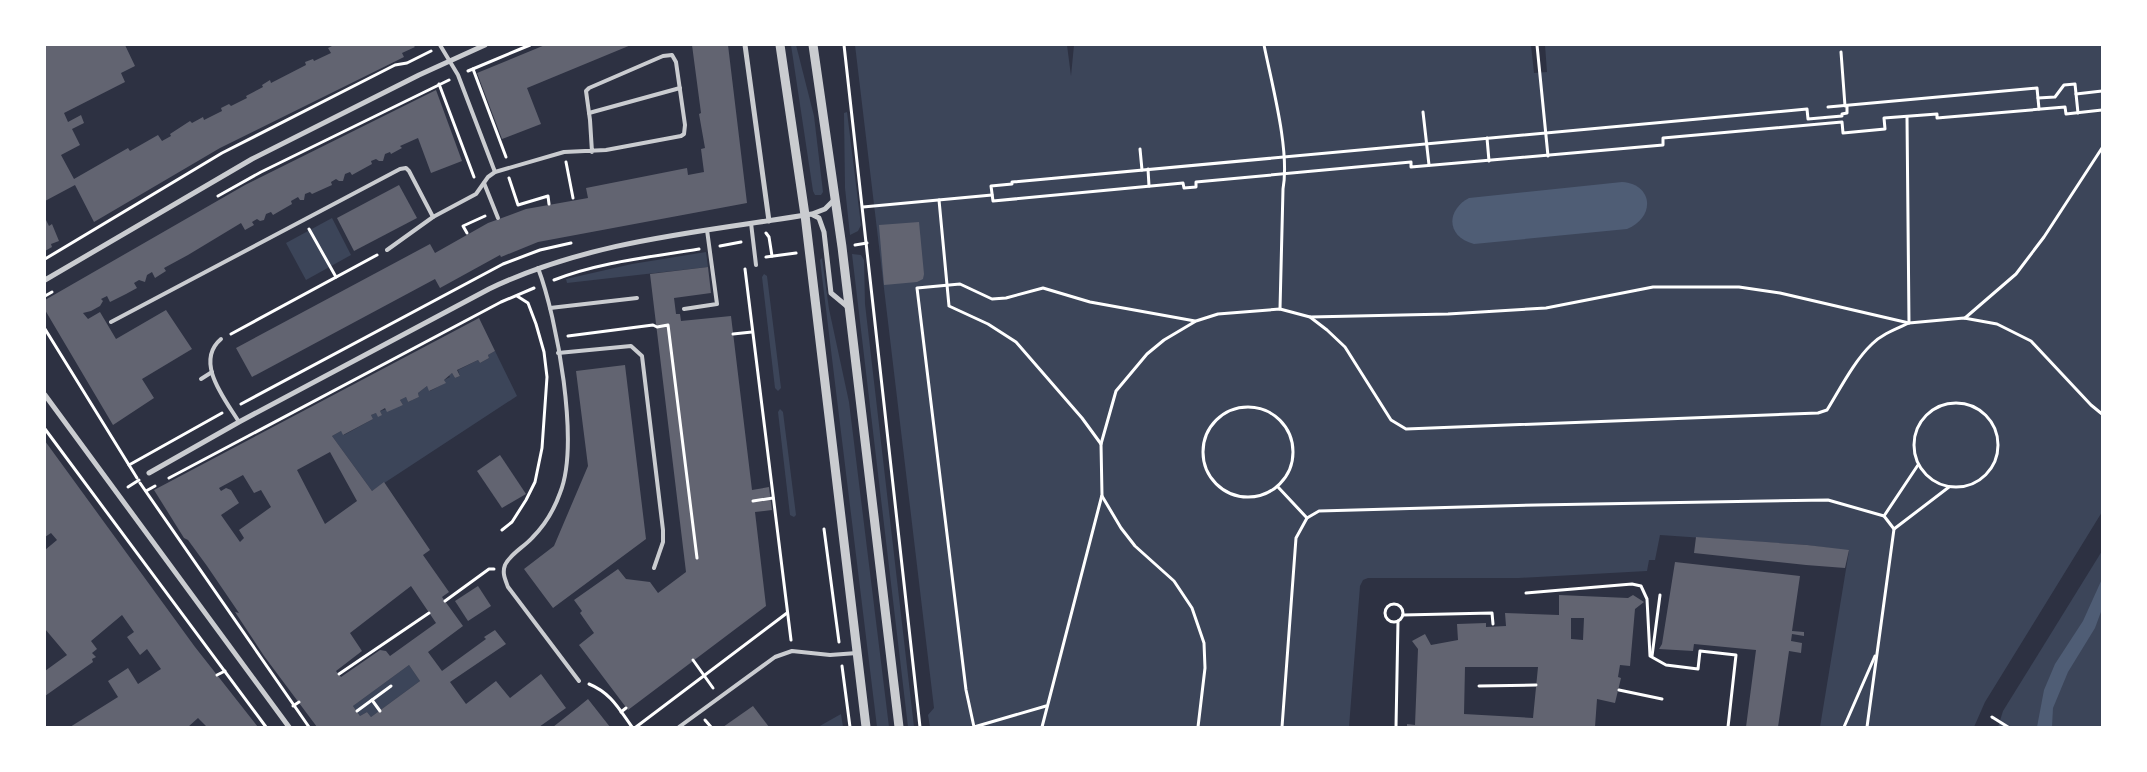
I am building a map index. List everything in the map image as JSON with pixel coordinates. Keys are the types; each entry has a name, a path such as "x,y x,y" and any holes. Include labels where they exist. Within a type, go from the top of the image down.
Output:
{"street":[{"path":"45,280 252,159 450,60 485,45"},
{"path":"745,45 769,221"},
{"path":"780,45 805,216 866,727"},
{"path":"813,45 836,196 899,727"},
{"path":"805,216 824,209 833,202 836,196"},
{"path":"149,473 239,422 489,289 538,268 614,246 708,230 816,215 822,223 827,249 831,294 849,308"},
{"path":"45,395 288,727"}],"lane":[{"path":"441,46 458,75 495,172"},
{"path":"387,250 433,217 470,198 479,191 495,172 510,166 564,152 592,152 681,136 685,130 675,58 669,54 663,56 589,88 585,95 589,113 592,152"},
{"path":"589,113 680,88"},
{"path":"111,322 394,172 406,168 433,217"},
{"path":"484,183 498,218"},
{"path":"751,224 756,265"},
{"path":"684,309 717,304 708,230"},
{"path":"538,268 550,308 558,353 568,449 565,479 549,518 531,539 510,557 504,569 504,574 508,586 579,681"},
{"path":"550,308 638,298"},
{"path":"221,339 210,354 212,372 239,422"},
{"path":"558,353 631,346 642,356 663,530 663,542 654,568"},
{"path":"201,379 212,372"},
{"path":"679,727 775,657 792,651 841,655 857,653"}],"path":[{"path":"213,198 261,172 439,84 530,45"},
{"path":"844,45 920,727"},
{"path":"1264,45 1286,174 1283,188 1280,309"},
{"path":"1537,45 1548,156"},
{"path":"45,259 222,152 395,65 407,63 441,46"},
{"path":"1841,52 1847,113 1842,114 1842,116 1808,119 1807,109 1148,169 1012,182 1012,184 991,186 993,200 1183,183 1184,188 1196,187 1196,182 1411,162 1411,167 1664,145 1663,138 1842,122"},
{"path":"473,69 510,166 508,178 518,205 548,196 549,204"},
{"path":"439,84 479,191"},
{"path":"2038,98 2056,97 2064,85 2075,84 2078,113"},
{"path":"1828,107 2037,88 2039,109"},
{"path":"2076,94 2102,92"},
{"path":"1842,116 1843,133 1885,129 1884,118 1906,116 1937,114 1937,118 2065,107 2066,114 2102,110"},
{"path":"1423,112 1429,165"},
{"path":"1906,116 1909,323"},
{"path":"1487,138 1489,161"},
{"path":"1964,318 2016,274 2044,237 2102,148"},
{"path":"1140,149 1142,170"},
{"path":"564,152 573,198"},
{"path":"1148,169 1150,186"},
{"path":"863,207 992,195"},
{"path":"939,200 949,306 988,324 1016,342 1082,418 1101,444"},
{"path":"467,233 463,226 495,211"},
{"path":"304,220 336,277"},
{"path":"770,237 772,256 796,253"},
{"path":"146,492 483,311 568,274 614,263 741,242 742,251"},
{"path":"853,245 866,243"},
{"path":"221,339 387,250"},
{"path":"743,260 792,651"},
{"path":"1046,706 974,727 966,690 917,288 960,284 992,299 1006,298 1043,288 1090,302 1196,321"},
{"path":"1042,727 1102,496 1101,444 1116,390 1147,354 1164,340 1196,321 1218,314 1280,309 1310,317 1448,314 1546,308 1653,287 1697,286 1739,288 1780,293 1909,323 1964,318 1998,324 2031,341 2102,414"},
{"path":"45,296 53,291"},
{"path":"502,530 512,522 535,482 542,448 547,377 544,352 536,324 528,303 517,295"},
{"path":"1310,317 1345,347 1391,420 1406,429 1818,413 1828,410 1844,381 1871,345 1889,332 1909,323"},
{"path":"556,338 653,325 657,327 668,325 697,558"},
{"path":"45,330 138,480 309,727"},
{"path":"733,334 752,332"},
{"path":"671,341 678,340"},
{"path":"1952,404 1972,407 1980,412 1993,427 1997,437 1996,457 1992,466 1978,481 1959,487 1949,486 1928,477 1918,464 1914,445 1916,435 1925,417 1933,410 1952,404"},
{"path":"1249,406 1267,410 1282,421 1291,437 1294,455 1289,472 1278,487 1261,496 1251,498 1232,494 1216,483 1205,466 1203,447 1205,437 1216,420 1231,410 1249,406"},
{"path":"129,465 231,409"},
{"path":"45,429 266,727"},
{"path":"1884,516 1918,464"},
{"path":"117,495 149,473"},
{"path":"1867,727 1894,529 1949,486"},
{"path":"1278,487 1307,518"},
{"path":"1102,496 1121,528 1135,546 1174,581 1192,608 1204,643 1205,668 1198,727"},
{"path":"753,501 773,498"},
{"path":"1282,727 1296,538 1307,518 1319,511 1828,500 1884,516 1894,529"},
{"path":"824,529 850,727"},
{"path":"445,601 489,569 504,569"},
{"path":"1526,592 1632,584 1641,586 1647,599 1650,656 1666,665 1698,669 1700,651 1736,656 1728,727"},
{"path":"1652,657 1660,595"},
{"path":"1398,621 1392,621 1387,618 1385,613 1387,607 1393,604 1398,605 1402,609 1403,615"},
{"path":"339,674 429,612"},
{"path":"636,727 787,613"},
{"path":"1396,727 1398,621 1403,615 1492,613 1493,624"},
{"path":"1844,727 1877,651"},
{"path":"693,660 709,682"},
{"path":"217,675 225,671"},
{"path":"579,681 604,691 632,727"},
{"path":"1479,686 1536,685"},
{"path":"357,711 391,686"},
{"path":"1619,690 1662,698"},
{"path":"372,700 380,711"},
{"path":"293,706 299,702"},
{"path":"621,712 626,708"},
{"path":"1992,717 2008,727"},
{"path":"706,721 711,727"}],"shaded area":[{"path":"791,45 796,45 814,116 823,192 821,195 815,195 813,191"},
{"path":"855,45 1067,45 1071,76 1074,45 1531,45 1534,73 1547,72 1545,45 2102,45 2102,512 1985,702 1974,727 1820,727 1849,551 1807,545 1660,535 1655,560 1649,560 1647,571 1519,578 1368,578 1363,580 1360,586 1349,727 930,727 928,715 934,708"},
{"path":"847,112 861,225 858,231 850,235 845,188 844,113"},
{"path":"1622,182 1640,188 1647,202 1643,217 1627,229 1474,244 1458,236 1452,223 1456,209 1469,198"},
{"path":"332,218 351,255 306,280 286,243"},
{"path":"706,252 708,267 567,283 566,279 632,264"},
{"path":"852,254 861,255 864,260 865,304 914,727 908,727"},
{"path":"822,258 829,309 849,402 889,727 877,727 820,260"},
{"path":"764,274 767,276 781,388 778,391 775,388 762,277"},
{"path":"495,351 517,396 372,491 332,436 341,431 344,435 373,419 371,415 376,413 382,415 380,411 403,405 400,400 406,397 408,402 419,397 418,393 427,386 430,391 445,383 444,380 450,377 449,375 452,373 455,378 460,376 458,370 478,360 480,363 489,358 488,355"},
{"path":"780,409 783,412 796,515 794,517 790,515 778,412"},
{"path":"2102,551 2102,727 1998,727 2003,711"},
{"path":"2102,579 2102,609 2095,628 2068,672 2053,708 2052,727 2037,727 2044,690 2055,664 2083,621"},
{"path":"409,665 420,681 371,717 367,712 360,716 353,706"},
{"path":"841,714 843,727 818,727"}],"building":[{"path":"45,45 125,45 135,66 121,73 125,82 64,113 68,122 81,115 84,123 72,129 80,145 61,155 74,179 128,148 130,151 158,135 162,141 190,121 192,123 203,117 204,120 222,111 221,108 229,104 231,106 247,98 246,96 263,87 262,85 270,80 271,83 306,65 305,62 313,59 314,61 331,53 328,48 334,45 413,45 415,47 402,53 404,57 220,148 94,222 75,185 45,201"},
{"path":"545,45 631,45 527,88 541,124 502,139 477,73"},
{"path":"692,45 728,45 747,203 538,242 501,257 500,255 440,288 435,279 252,377 236,348 430,244 435,253 488,223 526,209 588,198 586,188 687,168 688,175 704,172 701,149 705,148 699,114 701,113"},
{"path":"436,90 462,161 431,173 418,138 400,146 402,148 391,154 390,152 385,154 383,161 376,159 371,161 372,164 352,175 350,172 345,174 343,181 336,179 331,182 332,185 312,194 310,192 305,194 304,200 300,200 298,197 291,201 292,204 273,215 271,212 266,214 264,220 260,221 257,219 252,222 254,225 245,230 241,223 164,268 166,271 155,278 152,272 147,275 145,282 139,280 134,283 137,288 110,302 107,296 101,299 103,301 100,306 83,313 88,319 100,312 116,339 166,310 192,349 142,379 154,398 113,425 45,310 45,300 245,185"},
{"path":"399,185 417,218 354,251 337,218"},
{"path":"45,218 49,226 52,224 59,241 51,244 52,247 45,251"},
{"path":"919,222 923,279 917,282 884,285 879,225"},
{"path":"708,267 711,293 674,298 676,314 680,314 681,321 731,316 752,490 769,487 772,510 755,512 766,606 628,710 579,645 594,633 580,613 582,611 574,600 618,569 626,579 650,582 658,593 686,572 650,274"},
{"path":"479,318 495,351 488,355 489,358 480,363 478,360 457,370 460,376 455,378 452,373 444,380 446,383 429,391 427,386 418,393 419,397 408,402 406,397 400,400 403,405 387,412 385,408 380,411 382,415 378,417 376,413 371,415 373,419 343,435 341,431 332,436 372,491 384,482 430,550 423,555 449,592 442,597 463,626 428,652 442,671 486,639 484,637 495,630 506,644 450,682 466,704 496,681 510,698 541,674 566,708 539,727 317,727 264,656 235,612 239,613 188,540 184,538 154,490","holes":["330,452 357,501 325,524 297,470","243,475 254,493 261,490 271,507 239,530 244,538 240,542 221,515 239,503 231,490 226,488 221,491 219,488","411,586 436,623 390,656 386,651 380,650 341,677 336,671 362,651 350,633","409,665 420,681 371,717 367,712 360,716 353,706"]},
{"path":"625,365 646,539 553,608 524,569 554,546 588,466 576,371"},
{"path":"45,441 195,647 258,727 207,727 198,718 188,727 70,727 118,697 108,681 128,668 138,684 161,669 147,649 140,655 127,637 134,632 122,615 91,641 97,649 92,653 96,657 92,659 93,662 45,696 45,671 67,655 45,629 45,550 57,540 51,533 45,537"},
{"path":"500,455 526,494 502,508 477,471"},
{"path":"1696,537 1849,550 1845,568 1806,565 1694,553"},
{"path":"1675,562 1800,576 1792,631 1804,632 1804,636 1792,634 1791,641 1802,643 1801,653 1789,651 1778,727 1746,727 1756,650 1694,644 1693,651 1659,649 1662,644"},
{"path":"478,586 491,606 468,621 455,601"},
{"path":"1559,595 1628,598 1633,595 1644,602 1635,609 1630,666 1620,665 1618,677 1621,678 1615,703 1597,699 1595,727 1407,727 1407,724 1415,725 1418,649 1412,641 1425,634 1431,645 1458,640 1457,624 1486,623 1486,627 1506,626 1505,613 1559,615","holes":["1571,618 1584,618 1583,640 1571,639","1465,667 1538,667 1533,718 1464,714"]},
{"path":"588,699 610,727 553,727 577,708"},
{"path":"753,706 769,727 723,727"}]}
